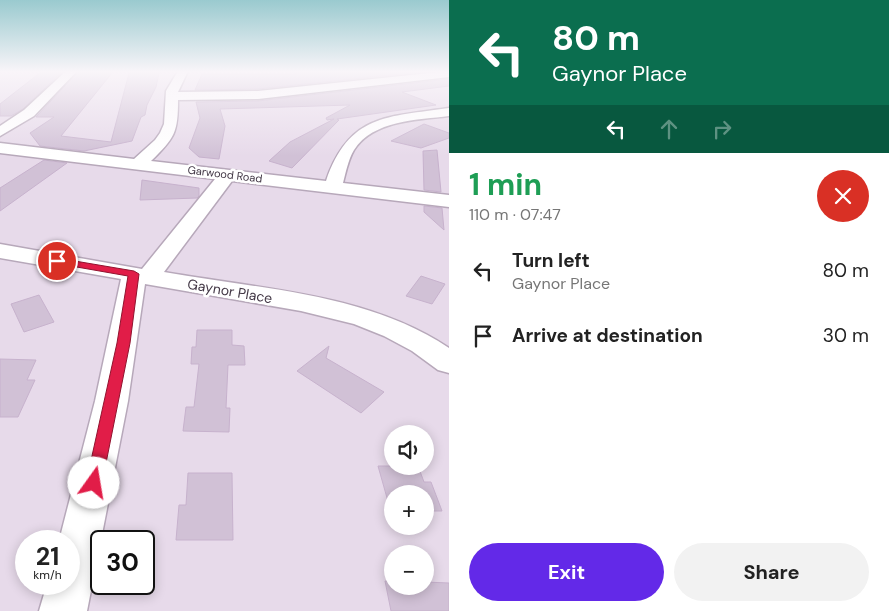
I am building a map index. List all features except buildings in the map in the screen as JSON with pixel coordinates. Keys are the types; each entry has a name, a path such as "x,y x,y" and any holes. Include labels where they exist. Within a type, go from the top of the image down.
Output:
{"street":[{"path":"0,132 29,113 43,100"},
{"path":"138,164 161,142 167,133 171,124 172,100"},
{"path":"333,187 350,144 366,131 393,121 449,112"},
{"name":"Garwood Road","path":"0,148 449,201"},
{"path":"64,611 103,447 124,343 141,276 196,216 228,174"},
{"name":"Gaynor Place","path":"0,251 335,310 362,318 418,342 449,363"}],"shaded area":[{"path":"0,100 449,100 449,611 0,611"}],"route":[{"path":"57,261 134,274 124,343 94,483"}]}
